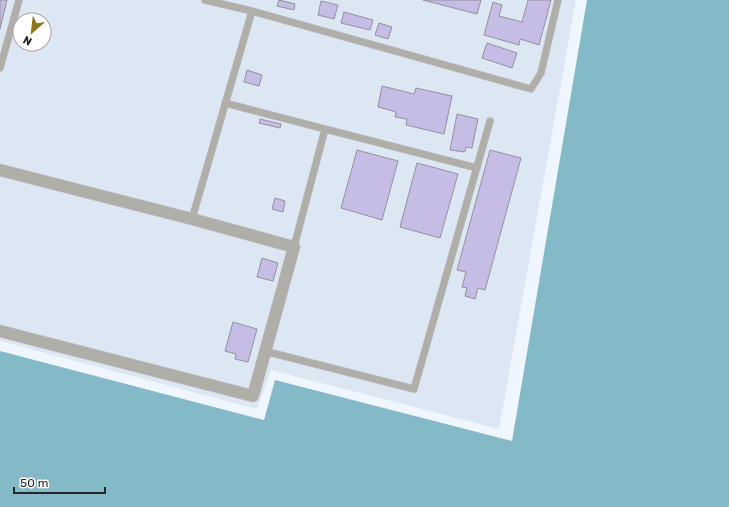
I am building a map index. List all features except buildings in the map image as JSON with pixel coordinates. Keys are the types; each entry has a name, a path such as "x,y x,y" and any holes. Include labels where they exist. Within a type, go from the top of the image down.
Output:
{"street":[{"path":"0,170 192,219 294,247 264,351 253,396 0,331"}],"lane":[{"path":"0,68 19,0"},
{"path":"205,0 218,2 531,90 541,73 558,0"},
{"path":"192,219 252,12"},
{"path":"225,103 477,168"},
{"path":"264,351 414,389 490,121"},
{"path":"294,247 326,129"}],"shaded area":[{"path":"0,0 576,0 499,429 271,370 257,409 0,341"}],"water":[{"path":"587,0 729,0 729,507 0,507 0,351 264,420 275,380 512,441"}]}
